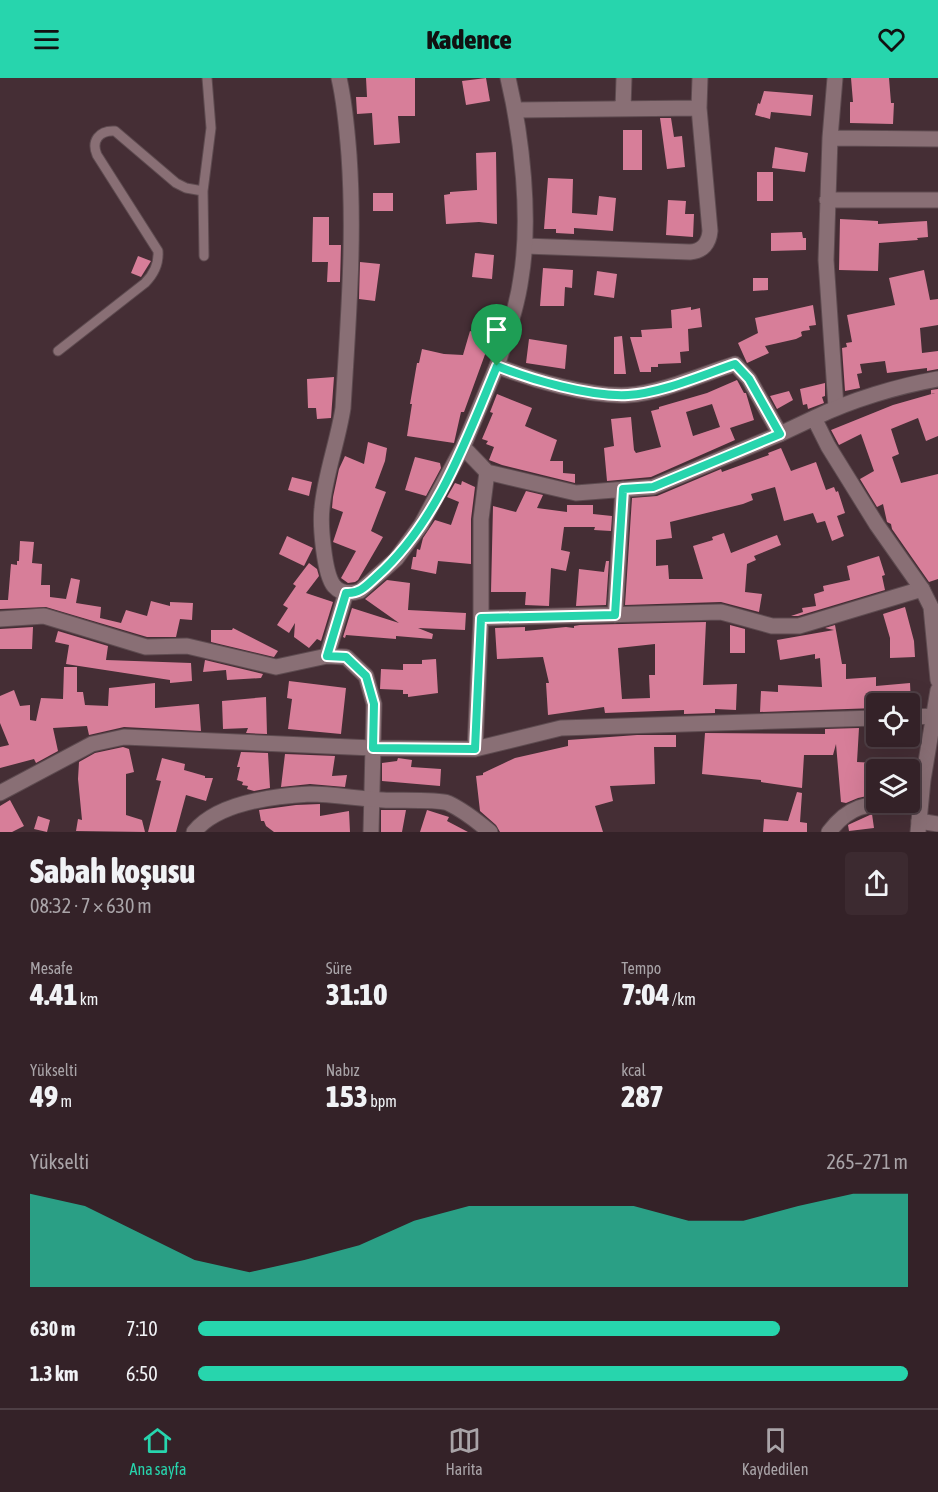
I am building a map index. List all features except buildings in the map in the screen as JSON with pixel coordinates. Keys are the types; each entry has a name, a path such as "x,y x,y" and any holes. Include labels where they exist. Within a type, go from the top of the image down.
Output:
{"street":[{"path":"339,78 344,99 353,205 352,241 343,408 340,431 325,492 322,525 324,550 331,580 346,593 360,591 403,551 421,525 463,447 497,366 514,309 525,246 524,189 516,110 508,78"},
{"path":"623,109 624,78"},
{"path":"525,246 690,252 704,247 708,242 710,231 699,108 699,78"},
{"path":"835,78 830,138 826,260 836,407"},
{"path":"516,110 699,108"},
{"path":"830,138 938,140"},
{"path":"828,200 938,200"},
{"path":"497,366 522,375 588,391 608,395 629,395 649,392 735,364 749,379 780,434"},
{"path":"463,447 487,472 576,493 653,487 780,434 836,407 938,379"},
{"path":"814,418 828,446 877,525 934,607 938,680"},
{"path":"475,749 481,618 481,519 487,472"},
{"path":"615,615 623,489"},
{"path":"481,618 721,612 772,626 799,626 922,589"},
{"path":"327,656 346,593"},
{"path":"0,619 44,616 146,647 187,646 276,667 327,656 346,657 366,676 374,704 371,832"},
{"path":"920,788 936,716 938,690"},
{"path":"920,717 936,716"},
{"path":"0,793 92,744 124,737 373,748 475,749 561,728 866,718"},
{"path":"194,832 200,824 221,811 263,799 311,794 371,800 446,802 476,820 490,832"},
{"path":"829,832 838,820 850,811 866,804"},
{"path":"919,827 938,824"}],"lane":[{"path":"204,256 203,191 211,128 207,78"},
{"path":"58,351 145,283 151,277 157,264 158,251 97,155 94,145 99,136 103,132 115,131 177,183 186,188 203,191"}],"route":[{"path":"735,364 749,379 780,434 653,487 623,489 615,615 481,618 475,749 373,748 374,704 366,676 346,657 327,656 346,593 360,591 396,560 410,542 463,447 497,366 522,375 588,391 608,395 629,395 649,392 735,364"}]}
